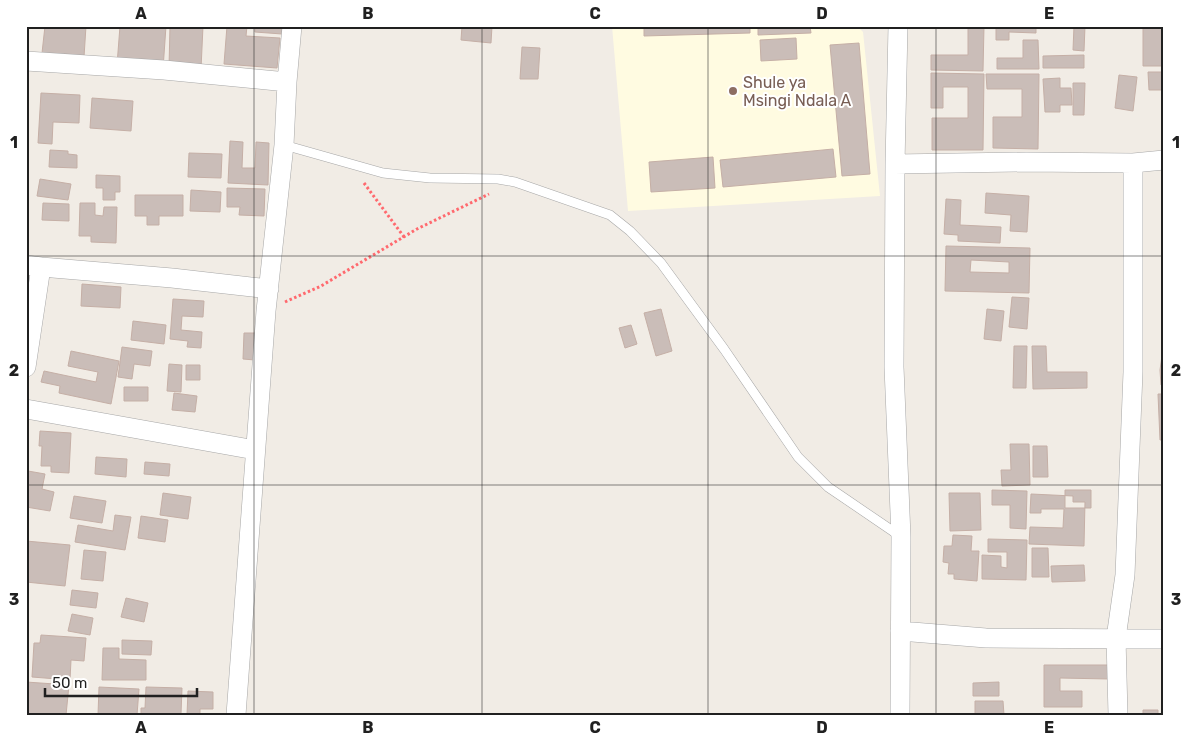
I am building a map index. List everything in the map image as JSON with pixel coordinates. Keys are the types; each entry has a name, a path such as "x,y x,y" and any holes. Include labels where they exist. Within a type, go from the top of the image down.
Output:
{"street":[{"path":"236,715 266,311 284,146 292,26"},
{"path":"898,26 894,367 901,536 900,715"},
{"path":"26,60 164,70 287,82"},
{"path":"895,164 1134,163 1164,160"},
{"path":"1118,715 1116,638 1125,575 1133,372 1134,163"},
{"path":"26,367 34,266 269,289"},
{"path":"26,409 255,450"},
{"path":"900,631 986,638 1164,639"}],"lane":[{"path":"284,146 383,173 430,178 498,179 515,182 610,215 630,231 661,263 695,307 798,458 828,487 901,536"}],"path":[{"path":"349,165 404,237"},
{"path":"266,311 321,286 404,237 515,182"}],"shaded area":[{"path":"612,26 857,26 863,32 880,196 628,211"}],"building":[{"path":"45,26 86,26 84,57 42,53"},
{"path":"120,26 166,26 163,69 117,65"},
{"path":"170,26 203,26 201,69 169,68"},
{"path":"227,26 247,26 246,36 280,38 277,68 224,64"},
{"path":"255,26 283,26 282,34 255,32"},
{"path":"462,26 492,26 491,43 461,40"},
{"path":"644,26 750,26 750,33 644,36"},
{"path":"758,26 810,26 811,33 758,35"},
{"path":"968,26 984,26 983,71 931,70 931,55 968,55"},
{"path":"996,26 1036,26 1036,33 1009,32 1009,40 996,40"},
{"path":"1074,26 1085,26 1084,51 1073,50"},
{"path":"1143,26 1164,26 1164,66 1143,66"},
{"path":"796,38 797,59 761,61 760,40"},
{"path":"1023,40 1038,40 1039,69 997,69 997,58 1023,58"},
{"path":"859,43 870,174 842,176 830,45"},
{"path":"522,47 540,48 538,79 520,79"},
{"path":"1084,55 1084,68 1043,68 1043,56"},
{"path":"1148,72 1164,72 1164,90 1149,90"},
{"path":"931,73 984,74 983,150 932,150 932,118 968,118 968,87 943,87 943,108 931,108"},
{"path":"986,74 1039,74 1038,149 993,148 993,117 1022,117 1022,89 987,89"},
{"path":"1119,75 1137,77 1133,111 1115,108"},
{"path":"1060,78 1060,88 1071,88 1072,105 1060,105 1060,112 1045,112 1043,79"},
{"path":"1073,83 1085,83 1084,115 1073,115"},
{"path":"41,93 80,95 79,123 53,122 52,144 38,143"},
{"path":"92,98 133,101 131,131 90,128"},
{"path":"230,141 243,142 242,168 255,168 256,142 269,143 268,185 228,183"},
{"path":"833,149 836,177 723,187 720,160"},
{"path":"50,150 68,151 68,154 77,155 77,168 49,167"},
{"path":"189,153 222,154 221,178 188,177"},
{"path":"713,157 715,188 651,192 649,162"},
{"path":"96,175 120,176 120,192 115,192 115,200 103,200 103,188 96,188"},
{"path":"40,179 71,184 68,200 37,196"},
{"path":"227,188 265,189 264,216 239,215 240,207 227,207"},
{"path":"191,190 221,192 220,212 190,211"},
{"path":"986,193 1029,196 1027,232 1010,231 1011,215 985,213"},
{"path":"135,195 183,195 183,216 159,216 159,225 147,225 147,216 135,216"},
{"path":"946,199 961,200 960,225 1001,227 1000,243 958,241 958,235 944,234"},
{"path":"43,203 69,204 69,221 42,220"},
{"path":"80,203 95,203 95,215 103,216 104,207 117,207 116,243 91,242 91,236 79,236"},
{"path":"946,246 1030,248 1029,293 945,291","holes":["971,260 1009,262 1009,273 970,272"]},
{"path":"82,284 121,287 120,308 81,306"},
{"path":"1012,297 1029,298 1027,329 1009,327"},
{"path":"173,299 204,301 203,317 182,316 181,330 202,332 201,348 187,347 188,341 170,339"},
{"path":"661,309 672,351 656,356 644,313"},
{"path":"987,309 1004,311 1001,341 984,339"},
{"path":"133,321 166,325 164,344 131,340"},
{"path":"631,325 637,344 625,348 619,328"},
{"path":"244,333 256,333 255,360 243,359"},
{"path":"1164,341 1164,385 1161,385 1160,370"},
{"path":"1014,346 1027,346 1026,388 1013,388"},
{"path":"1032,346 1046,346 1047,372 1087,372 1087,388 1033,389"},
{"path":"122,347 152,351 150,366 134,364 132,379 118,377"},
{"path":"71,351 119,361 111,404 59,393 60,386 41,382 44,371 96,382 98,372 68,366"},
{"path":"169,364 182,365 181,392 167,391"},
{"path":"186,365 200,365 200,380 186,380"},
{"path":"124,387 148,387 148,401 124,401"},
{"path":"174,393 197,396 195,412 172,410"},
{"path":"1158,394 1164,394 1164,440 1160,440"},
{"path":"40,431 71,433 69,473 51,472 51,466 41,466 42,446 39,446"},
{"path":"1010,444 1029,444 1030,485 1002,486 1001,470 1011,470"},
{"path":"1033,446 1047,446 1048,477 1033,477"},
{"path":"96,457 127,459 126,477 95,474"},
{"path":"145,462 170,464 169,476 144,474"},
{"path":"28,471 45,474 42,489 54,492 50,511 26,507"},
{"path":"992,490 1027,491 1026,529 1010,528 1010,505 992,505"},
{"path":"1065,490 1091,490 1091,508 1065,508"},
{"path":"163,493 191,497 188,519 160,515"},
{"path":"949,493 980,493 981,530 950,531"},
{"path":"1031,494 1073,496 1073,502 1085,502 1084,546 1029,544 1030,527 1063,528 1064,509 1041,509 1041,513 1030,513"},
{"path":"74,496 106,501 102,523 70,518"},
{"path":"115,515 131,517 125,550 75,542 78,525 113,531"},
{"path":"141,516 168,520 165,542 138,538"},
{"path":"953,535 972,536 971,551 979,551 977,581 954,579 954,574 948,574 949,563 943,562 944,546 952,546"},
{"path":"988,539 1027,540 1026,580 982,579 982,555 1001,556 1001,567 1007,568 1007,552 988,552"},
{"path":"26,541 70,545 65,586 26,582"},
{"path":"1032,548 1048,548 1049,577 1032,577"},
{"path":"84,550 106,552 103,581 81,579"},
{"path":"1084,565 1085,581 1052,582 1051,566"},
{"path":"72,590 98,593 96,608 70,605"},
{"path":"126,598 148,603 144,622 121,617"},
{"path":"72,614 93,618 90,635 68,631"},
{"path":"41,635 86,638 84,661 71,660 70,680 32,677 34,643 40,643"},
{"path":"122,640 152,641 151,655 122,654"},
{"path":"103,648 119,648 119,659 146,660 146,680 102,680"},
{"path":"1044,665 1108,665 1109,679 1060,678 1060,691 1082,691 1082,707 1044,707"},
{"path":"26,682 69,685 66,715 26,715"},
{"path":"999,682 999,696 973,696 973,683"},
{"path":"99,687 139,689 137,715 98,715"},
{"path":"146,687 182,688 181,714 141,715 141,708 145,708"},
{"path":"188,691 213,692 213,709 200,709 200,715 187,715"},
{"path":"975,701 1003,701 1004,715 975,715"},
{"path":"1143,710 1158,710 1158,715 1143,715"}],"place":[{"name":"Shule ya Msingi Ndala A","path":"733,91"}]}
